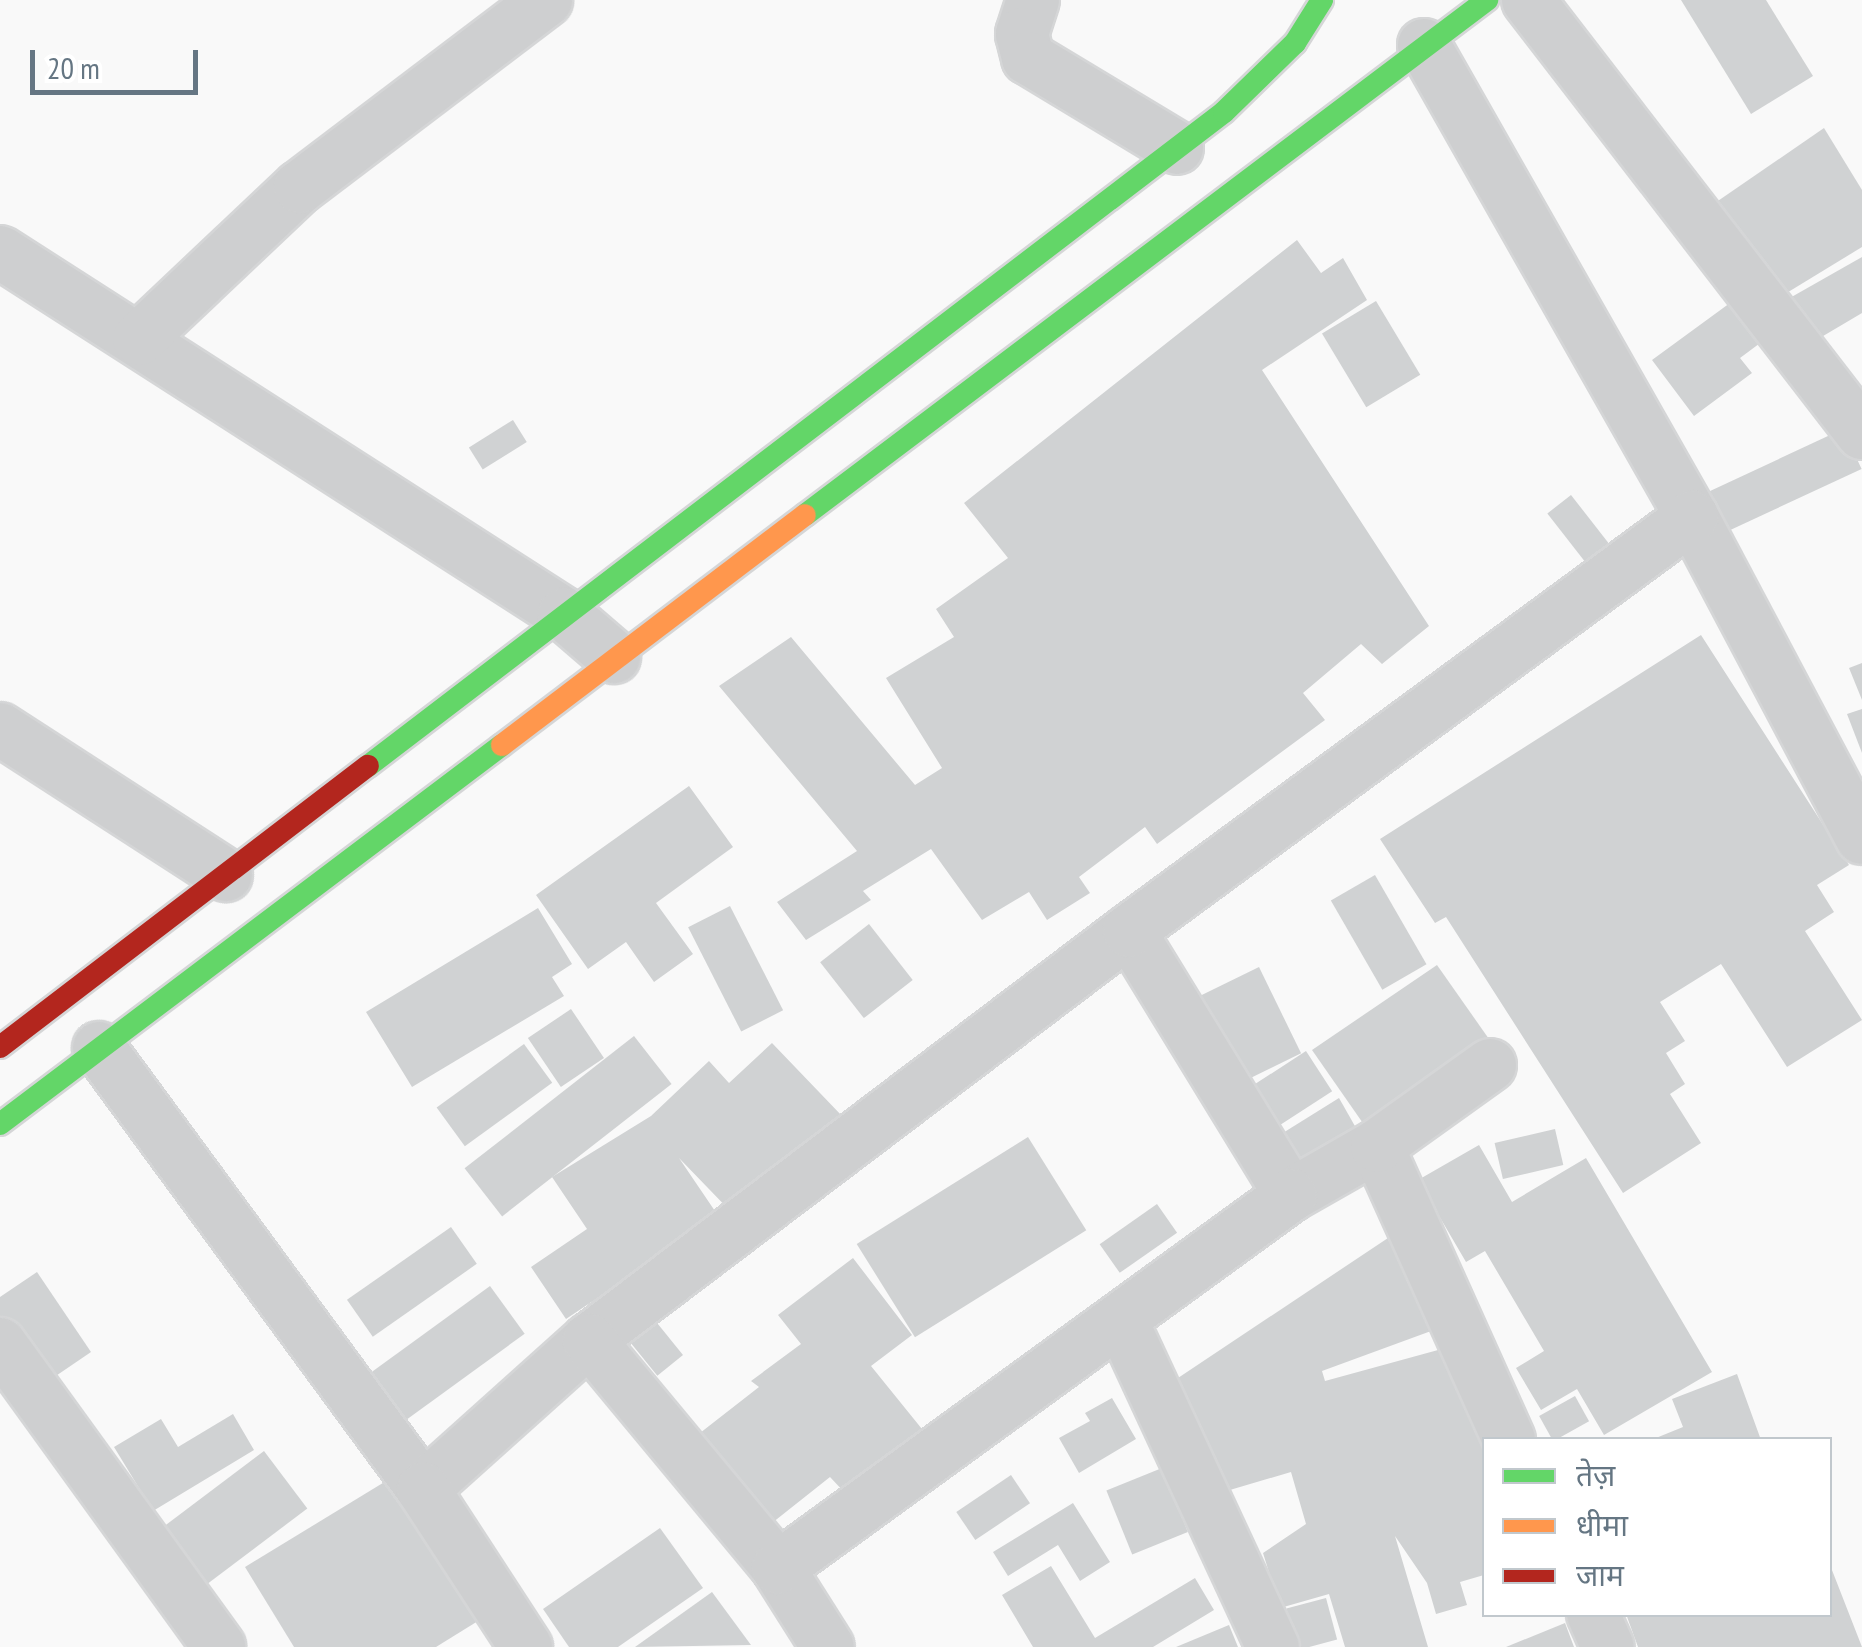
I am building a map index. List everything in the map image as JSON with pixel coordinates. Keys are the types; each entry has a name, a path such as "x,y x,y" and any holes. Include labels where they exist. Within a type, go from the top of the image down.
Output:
{"main road":[{"path":"0,1047 1178,148 1294,43 1322,0"},
{"path":"0,1124 1487,0"}],"street":[{"path":"139,339 300,187 546,0"},
{"path":"1033,0 1022,34 1028,58 1178,148"},
{"path":"1528,0 1862,433"},
{"path":"1424,44 1692,517 1862,838"},
{"path":"0,252 564,614 614,658"},
{"path":"424,1489 589,1340 1129,930 1692,517"},
{"path":"0,728 226,875"},
{"path":"1129,930 1291,1195"},
{"path":"99,1048 424,1489 526,1647"},
{"path":"778,1568 1291,1195 1377,1146 1490,1065"},
{"path":"1377,1146 1507,1437"},
{"path":"1120,1320 1274,1647"},
{"path":"589,1340 778,1568 828,1647"},
{"path":"0,1344 219,1647"},
{"path":"1593,1617 1608,1647"}],"building":[{"path":"1681,0 1766,0 1813,76 1751,114"},
{"path":"1824,128 1862,190 1862,247 1772,302 1712,205"},
{"path":"1297,240 1321,273 1343,258 1367,300 1262,370 1429,626 1382,664 1361,644 1303,693 1325,720 1157,844 1145,827 1079,877 1090,893 1047,920 1029,892 982,920 931,849 863,891 871,900 806,940 777,902 857,851 719,686 791,637 915,785 942,768 886,678 954,637 936,609 1008,558 964,503"},
{"path":"1862,257 1862,313 1813,342 1788,299"},
{"path":"1745,292 1775,332 1740,358 1752,373 1694,416 1652,360"},
{"path":"1376,301 1420,375 1366,407 1322,333"},
{"path":"513,420 527,442 483,470 469,448"},
{"path":"1843,429 1862,469 1727,532 1708,492"},
{"path":"1571,495 1618,556 1595,574 1547,513"},
{"path":"1701,635 1849,865 1817,885 1834,912 1805,931 1862,1020 1787,1067 1721,964 1660,1002 1685,1041 1666,1053 1685,1084 1670,1094 1701,1143 1623,1193 1446,917 1435,923 1380,839"},
{"path":"1862,663 1862,700 1849,668"},
{"path":"1862,709 1862,753 1847,714"},
{"path":"689,786 733,847 656,903 693,954 654,982 626,942 588,969 536,895"},
{"path":"1375,875 1426,964 1382,990 1331,901"},
{"path":"730,906 783,1010 741,1032 688,927"},
{"path":"538,908 572,964 552,977 564,996 412,1087 366,1012"},
{"path":"869,924 913,980 864,1018 820,962"},
{"path":"1437,965 1496,1049 1383,1152 1312,1050"},
{"path":"1259,967 1301,1053 1226,1090 1184,1003"},
{"path":"571,1009 604,1058 561,1087 528,1038"},
{"path":"634,1036 672,1084 502,1216 465,1168"},
{"path":"772,1043 843,1117 736,1217 679,1158 719,1217 566,1319 531,1267 587,1229 552,1177 651,1116 709,1061 729,1083"},
{"path":"524,1044 552,1083 465,1146 437,1107"},
{"path":"1306,1051 1332,1091 1264,1135 1238,1095"},
{"path":"1339,1098 1364,1142 1295,1177 1270,1141"},
{"path":"1555,1129 1563,1165 1503,1179 1495,1143"},
{"path":"1028,1137 1086,1230 915,1337 857,1244"},
{"path":"1479,1145 1512,1202 1586,1158 1712,1372 1604,1435 1577,1389 1541,1410 1516,1368 1544,1351 1485,1251 1466,1262 1418,1180"},
{"path":"1157,1204 1177,1233 1120,1273 1100,1244"},
{"path":"451,1227 477,1264 373,1337 347,1300"},
{"path":"1400,1230 1442,1327 1322,1371 1325,1381 1449,1347 1483,1437 1482,1576 1460,1582 1467,1605 1436,1614 1427,1583 1395,1536 1428,1647 1345,1647 1329,1594 1280,1608 1263,1553 1306,1524 1291,1472 1213,1495 1178,1378"},
{"path":"853,1258 912,1335 871,1366 926,1434 845,1493 830,1477 772,1523 700,1433 759,1387 751,1381 801,1344 778,1315"},
{"path":"37,1272 91,1352 44,1384 0,1318 0,1297"},
{"path":"490,1286 525,1334 387,1434 352,1386"},
{"path":"649,1313 683,1355 657,1376 623,1334"},
{"path":"1737,1374 1760,1437 1658,1437 1683,1427 1672,1399"},
{"path":"1575,1396 1589,1421 1561,1437 1551,1437 1539,1416"},
{"path":"1112,1398 1136,1439 1079,1473 1059,1438 1090,1421 1085,1413"},
{"path":"233,1414 254,1450 153,1511 114,1447 161,1419 178,1447"},
{"path":"264,1451 307,1509 202,1588 159,1530"},
{"path":"1162,1468 1188,1532 1132,1554 1106,1490"},
{"path":"1011,1475 1030,1503 975,1540 956,1512"},
{"path":"391,1478 478,1621 436,1647 294,1647 245,1567"},
{"path":"1073,1503 1110,1562 1080,1581 1058,1545 1008,1576 993,1552"},
{"path":"660,1528 703,1588 618,1647 569,1647 543,1609"},
{"path":"1051,1566 1095,1638 1195,1578 1214,1610 1153,1647 1033,1647 1002,1595"},
{"path":"1832,1570 1862,1647 1638,1647 1627,1617 1832,1617"},
{"path":"712,1592 751,1645 635,1647"},
{"path":"1326,1598 1337,1640 1297,1647 1286,1609"},
{"path":"1565,1623 1574,1647 1506,1647"},
{"path":"1229,1625 1238,1647 1176,1647"}],"traffic: fast":[{"path":"368,766 1224,112 1295,43 1322,0"},
{"path":"805,515 1487,0"},
{"path":"0,1124 502,745"}],"traffic: slow":[{"path":"502,745 805,515"}],"traffic: jam":[{"path":"0,1047 368,766"}]}
